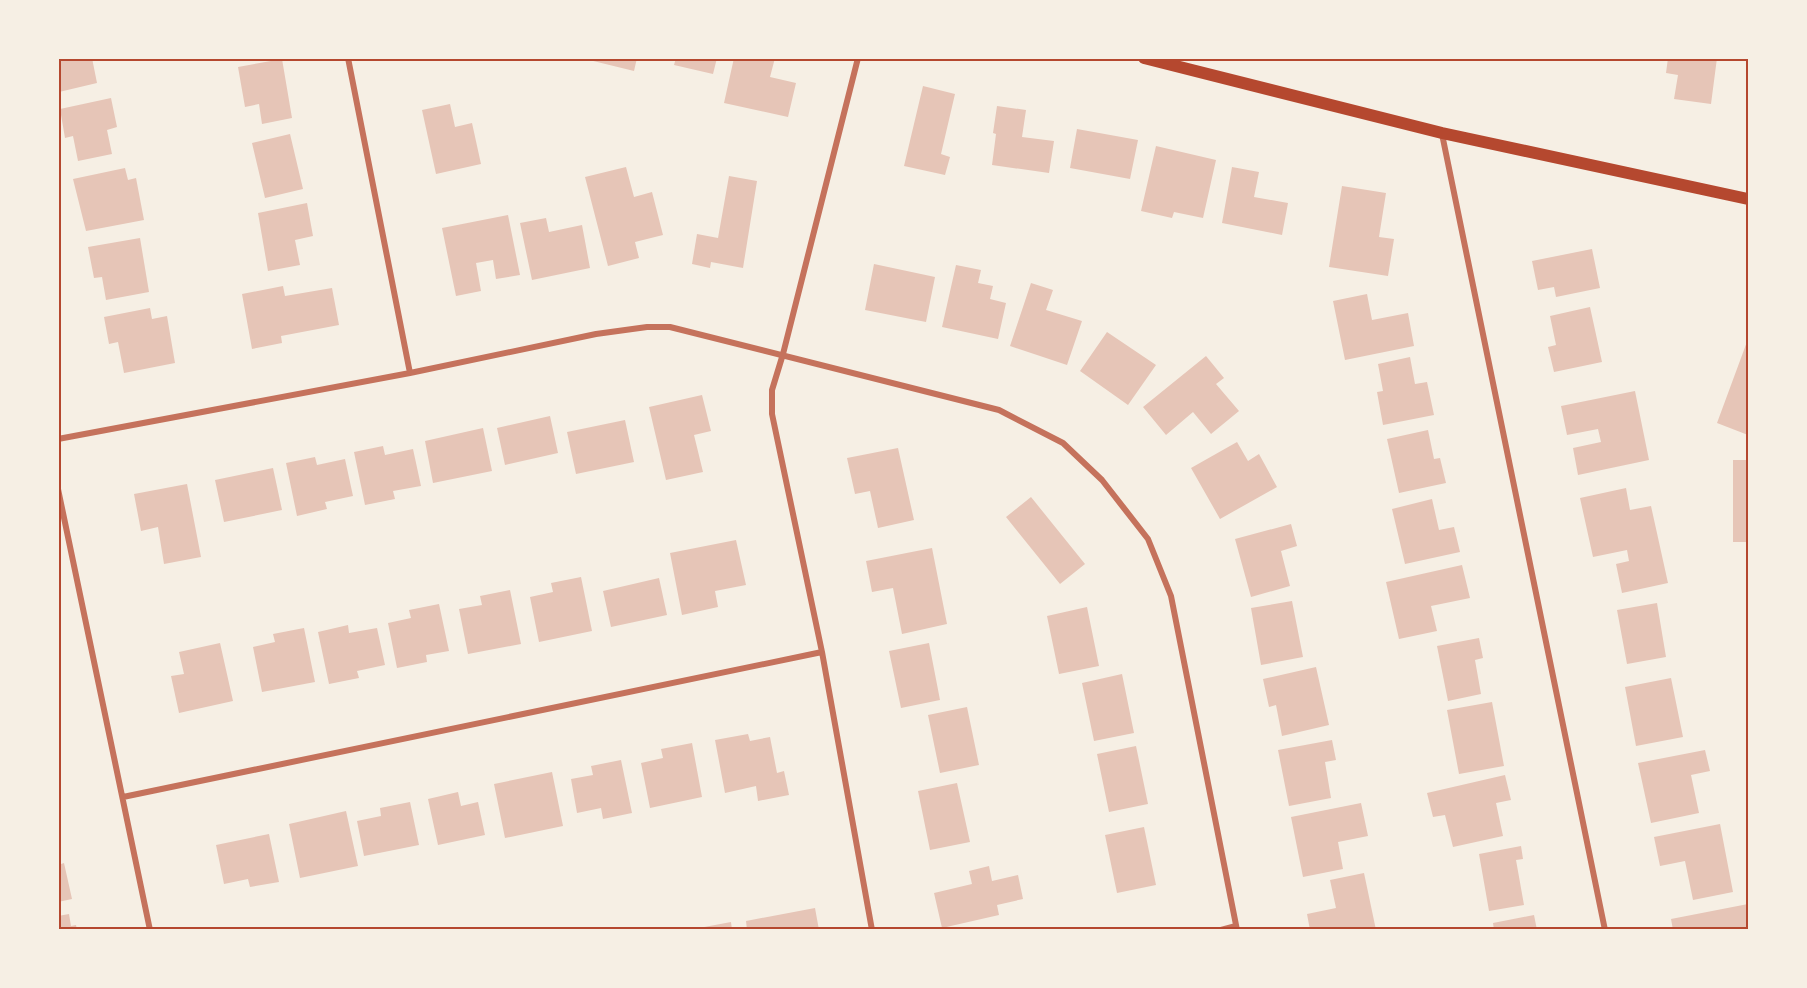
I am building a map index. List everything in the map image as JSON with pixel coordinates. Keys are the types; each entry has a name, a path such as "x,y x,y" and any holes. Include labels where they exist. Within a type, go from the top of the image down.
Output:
{"main road":[{"path":"1144,58 1442,133 1749,198"}],"street":[{"path":"348,58 410,373"},
{"path":"858,58 772,390 772,414 822,652 872,930"},
{"path":"1442,133 1605,930"},
{"path":"58,439 410,373 596,334 646,327 670,327 999,410 1062,443 1102,480 1148,539 1171,596 1236,928 1221,930"},
{"path":"58,489 150,930"},
{"path":"123,796 822,652"}],"building":[{"path":"58,58 92,58 97,83 59,92"},
{"path":"581,58 637,58 634,71"},
{"path":"676,58 717,58 713,74 674,65"},
{"path":"734,58 775,58 770,77 796,83 788,117 724,103"},
{"path":"1668,58 1717,58 1711,104 1674,99 1678,75 1666,73"},
{"path":"282,59 292,118 262,124 259,104 245,107 238,67"},
{"path":"923,86 955,94 941,154 950,157 945,175 904,166"},
{"path":"111,98 117,127 107,130 112,154 78,161 73,136 65,138 60,109"},
{"path":"450,104 455,127 472,123 481,164 436,174 422,110"},
{"path":"997,106 1026,110 1022,137 1054,141 1049,173 992,165"},
{"path":"1077,129 1138,140 1130,179 1070,168"},
{"path":"290,134 303,189 265,198 252,143"},
{"path":"1156,146 1216,160 1203,218 1174,212 1172,218 1141,211"},
{"path":"626,167 634,197 652,192 663,235 635,242 639,258 608,266 585,177"},
{"path":"1232,167 1259,172 1254,197 1288,203 1282,235 1222,223"},
{"path":"125,168 128,180 136,178 144,220 86,231 73,179"},
{"path":"729,176 757,181 743,268 711,262 710,268 692,264 697,234 718,238"},
{"path":"1342,186 1386,193 1379,237 1394,239 1388,276 1329,267"},
{"path":"307,203 313,236 295,240 300,265 268,271 258,213"},
{"path":"508,215 520,275 496,279 493,260 476,263 481,291 456,296 442,228"},
{"path":"546,218 549,232 582,225 590,268 532,280 520,223"},
{"path":"140,238 149,292 106,300 102,277 94,278 88,247"},
{"path":"1592,249 1600,288 1556,297 1554,287 1538,290 1532,261"},
{"path":"874,264 935,277 926,322 865,310"},
{"path":"956,265 981,270 978,283 993,286 990,299 1006,303 998,339 942,327"},
{"path":"1031,283 1053,290 1046,310 1082,321 1067,365 1010,346"},
{"path":"283,286 285,296 332,288 339,325 281,336 282,343 252,349 242,294"},
{"path":"1367,294 1372,320 1408,313 1414,346 1345,360 1333,301"},
{"path":"1590,307 1602,362 1554,372 1548,347 1556,345 1550,316"},
{"path":"150,308 152,319 167,316 175,363 124,373 118,342 109,344 104,317"},
{"path":"1107,332 1156,365 1128,405 1080,371"},
{"path":"1748,339 1748,435 1717,423"},
{"path":"1206,356 1224,378 1216,384 1239,411 1211,434 1193,412 1166,435 1143,407"},
{"path":"1410,357 1415,384 1427,382 1434,415 1383,425 1377,392 1383,391 1378,364"},
{"path":"1635,391 1649,460 1578,475 1573,448 1601,442 1598,429 1567,435 1561,406"},
{"path":"702,395 711,431 694,435 703,472 666,480 649,407"},
{"path":"550,416 558,453 505,465 497,428"},
{"path":"625,420 634,462 576,474 567,432"},
{"path":"483,428 492,471 433,483 425,441"},
{"path":"1428,430 1434,459 1440,458 1446,483 1399,493 1387,439"},
{"path":"1237,442 1248,461 1259,454 1277,487 1220,519 1191,468"},
{"path":"383,446 385,455 413,449 421,486 393,491 395,499 365,505 354,452"},
{"path":"898,448 914,520 878,528 870,491 855,494 847,458"},
{"path":"315,457 317,465 345,459 353,496 325,502 327,509 297,516 286,463"},
{"path":"1733,460 1748,460 1748,542 1733,542"},
{"path":"273,468 282,510 224,522 215,480"},
{"path":"187,484 201,557 164,564 158,527 141,531 134,494"},
{"path":"1626,488 1630,510 1651,506 1668,583 1622,593 1616,564 1629,561 1627,550 1593,557 1580,498"},
{"path":"1031,497 1085,564 1060,584 1006,517"},
{"path":"1432,499 1439,530 1454,527 1460,552 1405,564 1392,509"},
{"path":"1291,524 1297,546 1281,551 1290,586 1251,597 1235,539"},
{"path":"736,540 746,585 715,591 718,607 682,615 670,553"},
{"path":"932,548 947,624 902,634 893,588 872,592 866,561"},
{"path":"1462,565 1470,598 1431,606 1437,631 1399,639 1386,582"},
{"path":"581,577 592,631 539,642 530,597 553,592 551,583"},
{"path":"659,578 667,615 611,627 603,591"},
{"path":"510,590 521,644 468,654 459,609 482,605 480,596"},
{"path":"1292,601 1303,657 1261,665 1251,608"},
{"path":"1657,603 1666,657 1627,664 1617,610"},
{"path":"439,604 449,651 426,655 427,662 397,668 388,623 411,618 409,610"},
{"path":"1087,607 1099,666 1059,674 1047,616"},
{"path":"348,625 349,633 377,628 385,665 357,671 359,678 329,684 318,632"},
{"path":"304,628 315,682 262,692 253,647 275,642 273,634"},
{"path":"1479,638 1483,658 1475,660 1481,694 1448,701 1437,646"},
{"path":"220,643 233,701 179,713 171,676 184,674 179,652"},
{"path":"929,643 940,700 901,708 889,651"},
{"path":"1316,667 1329,725 1282,736 1276,705 1269,707 1263,679"},
{"path":"1122,674 1134,733 1094,741 1082,683"},
{"path":"1671,678 1683,737 1636,746 1625,687"},
{"path":"1492,702 1504,766 1459,774 1447,710"},
{"path":"967,707 979,765 940,773 928,715"},
{"path":"748,734 750,741 770,737 777,773 784,771 789,795 758,801 756,786 725,793 715,740"},
{"path":"1332,740 1336,760 1325,762 1331,798 1289,806 1278,750"},
{"path":"692,743 702,797 650,808 641,763 663,758 661,749"},
{"path":"1136,746 1148,804 1109,812 1097,754"},
{"path":"1705,750 1710,771 1691,775 1699,813 1651,823 1638,763"},
{"path":"621,760 632,813 603,819 601,808 577,813 571,779 593,775 591,766"},
{"path":"552,772 563,826 505,838 494,784"},
{"path":"1505,775 1511,800 1496,803 1503,836 1453,847 1445,815 1433,817 1427,793"},
{"path":"957,783 970,842 930,850 918,791"},
{"path":"458,792 461,806 478,802 485,835 438,845 428,799"},
{"path":"410,802 419,845 364,856 357,821 381,816 380,808"},
{"path":"1361,803 1368,836 1338,842 1343,869 1303,877 1291,817"},
{"path":"346,811 358,866 300,878 289,824"},
{"path":"1720,824 1733,892 1693,900 1685,861 1660,866 1654,837"},
{"path":"1144,827 1156,885 1117,893 1105,835"},
{"path":"269,834 279,882 250,887 248,879 224,884 216,845"},
{"path":"1521,846 1523,859 1516,860 1524,905 1489,911 1479,854"},
{"path":"64,863 72,899 58,902 58,865"},
{"path":"989,866 992,881 1018,875 1023,899 997,905 999,915 942,928 934,893 972,884 969,871"},
{"path":"1364,873 1376,930 1310,930 1307,914 1336,908 1330,880"},
{"path":"1748,904 1748,930 1673,930 1671,919"},
{"path":"815,908 819,930 747,930 746,921"},
{"path":"69,914 71,926 76,925 77,930 58,930 58,916"},
{"path":"1534,915 1537,930 1494,930 1493,923"},
{"path":"731,922 732,930 700,930 699,928"}]}
